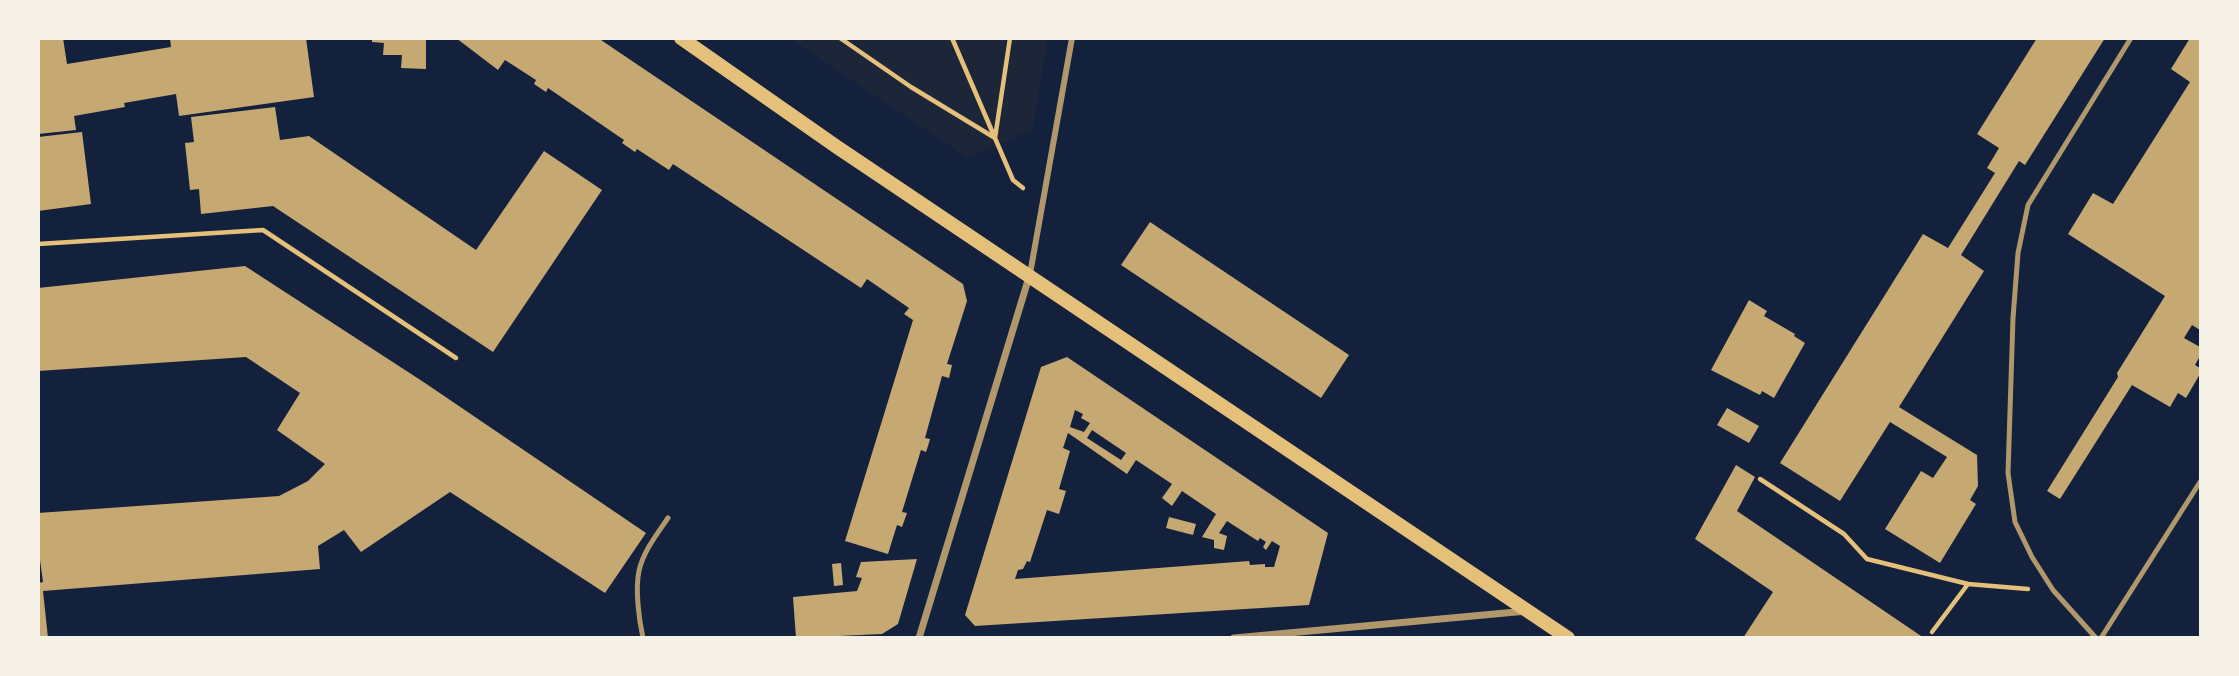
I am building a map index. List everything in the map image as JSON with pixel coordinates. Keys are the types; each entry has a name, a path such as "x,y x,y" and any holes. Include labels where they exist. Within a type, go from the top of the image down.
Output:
{"main road":[{"path":"681,38 837,147 1567,638"}],"street":[{"path":"919,638 1030,276 1072,38"},
{"path":"1234,638 1528,611"}],"lane":[{"path":"2131,38 2028,205 2018,253 2013,318 2008,473 2015,522 2032,557 2053,590 2099,638 2200,482"},
{"path":"643,638 639,617 639,572 652,541 668,518"}],"path":[{"path":"840,38 911,87 995,138"},
{"path":"952,38 1013,180 1042,203"},
{"path":"995,138 1010,38"},
{"path":"38,244 263,230 456,358"},
{"path":"1760,479 1844,534 1867,559 1968,584 2053,590"},
{"path":"1932,632 1968,584"}],"shaded area":[{"path":"791,39 1048,39 1032,130 968,158"}],"building":[{"path":"41,38 63,38 67,64 171,47 170,38 306,38 314,97 179,116 176,94 124,103 125,107 74,116 76,130 38,134 38,41"},
{"path":"372,38 426,38 426,69 401,68 402,55 383,55 384,43 372,42"},
{"path":"456,38 598,38 963,284 967,301 947,364 952,365 949,378 942,376 925,438 930,439 928,446 926,452 921,450 902,512 907,513 902,527 897,525 888,554 845,541 913,320 904,314 909,308 867,279 861,288 673,164 669,170 637,149 635,152 622,143 624,140 548,88 546,92 534,84 536,80 505,60 498,70"},
{"path":"2037,38 2105,38 2025,165 2019,161 1961,255 1984,271 1899,407 1977,455 1978,486 1970,500 1976,504 1940,563 1885,529 1921,471 1933,478 1947,457 1890,422 1840,501 1780,463 1923,234 1948,248 1995,173 1987,168 1999,148 1977,134"},
{"path":"2190,38 2200,38 2200,330 2192,325 2184,338 2200,347 2200,356 2195,365 2200,368 2200,374 2186,398 2178,393 2170,407 2132,385 2060,499 2047,491 2165,296 2068,234 2093,193 2113,204 2190,82 2171,69"},
{"path":"275,107 280,140 309,136 476,250 544,151 602,190 493,352 273,206 201,214 199,189 190,190 185,143 194,142 191,117"},
{"path":"82,132 91,204 38,211 38,137"},
{"path":"1150,222 1349,355 1321,398 1121,265"},
{"path":"245,266 425,383 646,533 605,593 450,492 361,552 344,530 318,546 320,569 43,591 48,638 38,638 38,583 43,582 38,545 38,513 279,496 308,481 325,464 277,430 300,393 246,357 38,371 38,288"},
{"path":"1749,300 1767,311 1764,316 1805,343 1774,398 1762,391 1760,395 1711,370"},
{"path":"1067,357 1328,533 1309,605 975,626 965,615 1041,367","holes":["1075,410 1083,414 1081,418 1090,423 1084,432 1070,427","1092,430 1126,453 1121,460 1087,438","1068,433 1127,474 1136,460 1172,484 1162,498 1172,506 1182,491 1216,514 1202,537 1214,540 1214,548 1224,550 1227,536 1219,533 1227,521 1258,541 1260,538 1266,542 1263,547 1266,550 1272,541 1280,546 1274,567 1265,567 1265,564 1250,565 1249,561 1015,579 1018,570 1023,569 1027,561 1030,562 1047,510 1059,514 1066,491 1059,489 1070,451 1063,448"]},
{"path":"1727,408 1759,426 1749,443 1717,425"},
{"path":"1736,465 1755,477 1737,511 1924,638 1743,638 1773,592 1695,539"},
{"path":"1169,517 1196,524 1193,535 1166,528"},
{"path":"917,559 898,624 882,634 796,638 793,597 857,591 862,578 856,577 861,562"},
{"path":"841,563 843,585 834,586 832,564"}]}
